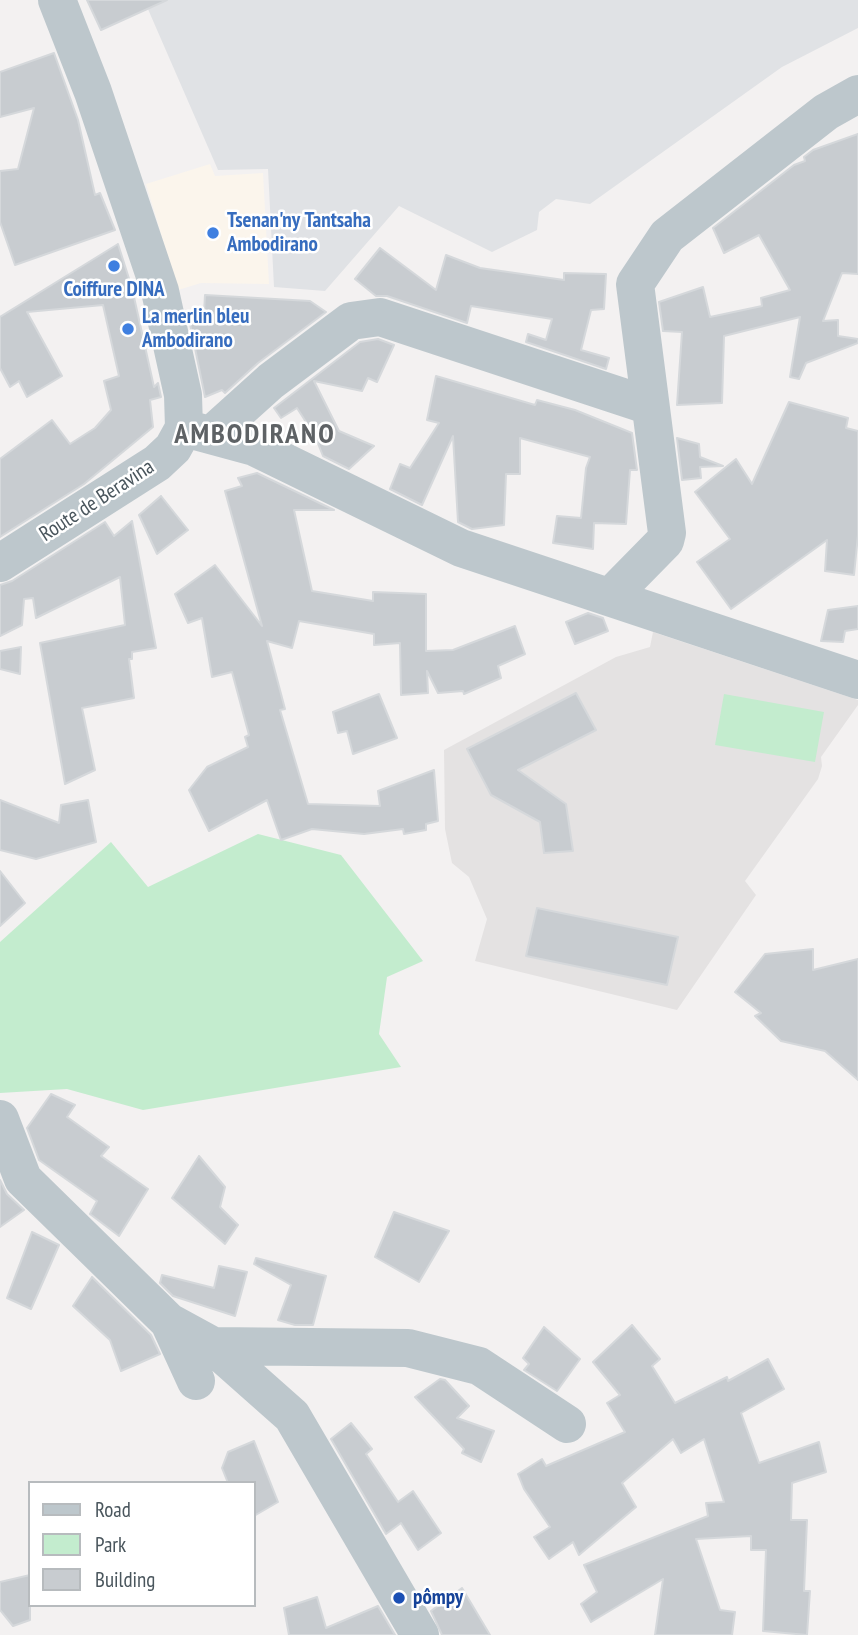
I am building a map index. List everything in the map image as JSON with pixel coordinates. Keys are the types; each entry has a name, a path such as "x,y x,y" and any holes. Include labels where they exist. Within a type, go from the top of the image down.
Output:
{"street":[{"path":"57,0 93,92 160,291 183,395 197,431 254,447 461,548 858,680"},
{"path":"611,596 666,541 635,284 667,236 826,112 858,94"},
{"name":"Route de Beravina","path":"1,562 157,463 197,431 271,381 351,321 380,317 650,406"},
{"path":"0,1119 23,1179 169,1322 213,1346 292,1416 420,1635"},
{"path":"169,1322 197,1381"},
{"path":"213,1346 408,1348 479,1366 568,1424"}],"shaded area":[{"path":"144,0 858,0 858,28 782,67 590,204 556,199 539,212 537,230 492,252 399,206 325,291 274,287 268,169 218,170"},
{"name":"Tsenan'ny Tantsaha Ambodirano","path":"210,164 215,176 263,173 269,284 201,283 178,290 146,184"},
{"path":"653,632 858,700 858,705 821,757 822,766 818,779 745,881 756,895 677,1010 475,961 487,919 469,877 452,863 445,829 444,750 616,657 650,647"}],"green space":[{"path":"724,694 824,712 815,762 715,745"},
{"path":"258,834 341,855 423,961 387,977 379,1034 401,1067 143,1110 67,1089 0,1093 0,942 111,842 148,887"}],"building":[{"path":"87,0 167,0 101,30"},
{"path":"54,53 78,120 95,195 100,193 115,230 15,265 0,222 0,171 18,169 34,108 0,117 0,72"},
{"path":"858,134 858,274 842,273 823,321 838,320 838,336 858,339 858,343 806,363 799,379 790,377 800,317 724,336 722,403 677,405 682,332 663,331 659,302 703,287 710,317 762,306 761,298 790,290 759,235 724,253 713,228 794,165 805,161 804,157 813,150"},
{"path":"118,244 132,288 154,387 158,383 161,397 150,400 153,427 84,484 0,537 0,459 52,420 70,444 95,428 111,410 104,381 119,376 103,305 27,312 62,376 27,397 19,381 10,387 0,368 0,317"},
{"path":"380,248 436,290 446,255 480,268 564,280 564,273 606,274 604,309 591,310 581,350 609,358 606,369 526,342 528,334 546,340 552,319 471,306 467,323 387,296 376,296 355,279"},
{"path":"205,295 310,301 326,312 258,363 225,393 222,390 205,397 189,319 204,313"},
{"path":"378,339 394,345 377,382 368,378 362,391 314,381 339,431 374,446 349,469 323,456 315,436 297,408 281,418 274,408 360,342"},
{"path":"436,376 535,405 537,400 575,410 632,433 637,470 630,470 626,524 594,523 593,549 553,543 557,516 581,518 586,468 590,457 520,438 520,474 506,474 504,525 472,529 458,522 453,436 422,505 390,489 400,464 410,468 439,423 427,420"},
{"path":"789,402 848,418 846,428 858,431 858,535 854,575 825,571 827,540 731,609 697,562 730,539 695,492 736,459 752,484"},
{"path":"677,438 699,444 700,457 723,466 700,467 701,478 682,480"},
{"path":"257,473 334,510 294,510 312,591 373,601 373,592 426,594 426,651 453,650 515,626 525,654 498,666 501,678 464,694 463,691 438,693 427,671 428,693 401,695 400,643 374,645 374,634 299,621 292,648 267,641 285,709 280,710 308,804 380,806 378,791 434,770 438,821 426,824 426,830 404,834 403,829 364,834 312,829 281,840 267,800 209,831 189,790 207,767 248,747 245,737 249,735 232,672 212,677 202,618 188,623 175,594 215,565 262,626 225,491 242,486 238,478"},
{"path":"161,496 188,530 157,554 139,515"},
{"path":"132,521 156,648 132,652 132,659 129,659 134,698 82,708 95,770 65,784 40,643 125,625 120,577 36,618 33,598 24,599 22,625 0,636 0,585 12,581 105,522 114,536"},
{"path":"858,606 858,629 845,631 843,642 821,641 828,610"},
{"path":"588,613 603,618 608,631 575,644 566,622"},
{"path":"21,647 20,674 0,669 0,651"},
{"path":"576,693 596,730 518,770 566,804 573,851 544,853 540,822 491,795 467,749"},
{"path":"379,694 397,738 353,754 347,731 338,733 333,712"},
{"path":"0,800 59,823 61,805 88,800 96,842 36,859 0,850"},
{"path":"0,871 25,903 0,926"},
{"path":"537,908 678,937 667,985 526,956"},
{"path":"813,949 813,970 858,959 858,1080 825,1051 781,1041 755,1016 761,1013 735,992 765,954"},
{"path":"51,1094 75,1105 67,1117 109,1147 101,1156 148,1189 119,1236 90,1214 97,1201 39,1160 27,1128"},
{"path":"199,1156 225,1187 220,1207 238,1225 225,1244 172,1198"},
{"path":"0,1180 7,1194 24,1210 0,1227"},
{"path":"394,1212 449,1231 419,1282 375,1257"},
{"path":"32,1232 59,1245 31,1309 7,1298"},
{"path":"256,1258 326,1276 313,1325 295,1325 278,1320 291,1285 254,1264"},
{"path":"219,1266 247,1272 235,1316 173,1296 160,1283 162,1275 214,1288"},
{"path":"92,1277 151,1335 160,1354 121,1371 110,1340 73,1306"},
{"path":"632,1325 660,1359 652,1366 675,1403 727,1377 728,1381 768,1359 784,1389 741,1413 759,1463 819,1442 826,1472 792,1483 791,1520 807,1520 804,1591 810,1591 807,1635 763,1631 766,1550 751,1550 751,1536 696,1539 720,1610 735,1612 732,1635 655,1635 663,1579 591,1622 581,1604 597,1592 584,1565 708,1516 706,1503 724,1502 704,1439 681,1453 673,1439 622,1483 636,1507 579,1555 573,1542 549,1559 534,1537 550,1527 524,1489 518,1474 542,1459 546,1466 625,1432 607,1403 620,1395 593,1362"},
{"path":"544,1327 580,1359 557,1391 524,1370 529,1364 523,1358"},
{"path":"440,1379 445,1380 469,1406 457,1418 494,1431 481,1462 462,1453 464,1449 415,1397"},
{"path":"351,1423 372,1449 366,1454 398,1502 413,1491 441,1533 418,1550 401,1523 386,1534 331,1439"},
{"path":"254,1441 278,1502 256,1515 256,1481 227,1481 222,1468 228,1452"},
{"path":"28,1575 30,1620 13,1626 0,1610 0,1582"},
{"path":"462,1588 490,1635 442,1635 431,1611"},
{"path":"317,1597 326,1628 378,1606 395,1635 289,1635 284,1608"}],"place":[{"name":"Tsenan'ny Tantsaha Ambodirano","path":"213,233"},
{"name":"Coiffure DINA","path":"114,266"},
{"name":"La merlin bleu Ambodirano","path":"128,329"},
{"name":"pômpy","path":"399,1598"}],"district":[{"name":"AMBODIRANO","path":"255,435"}]}
